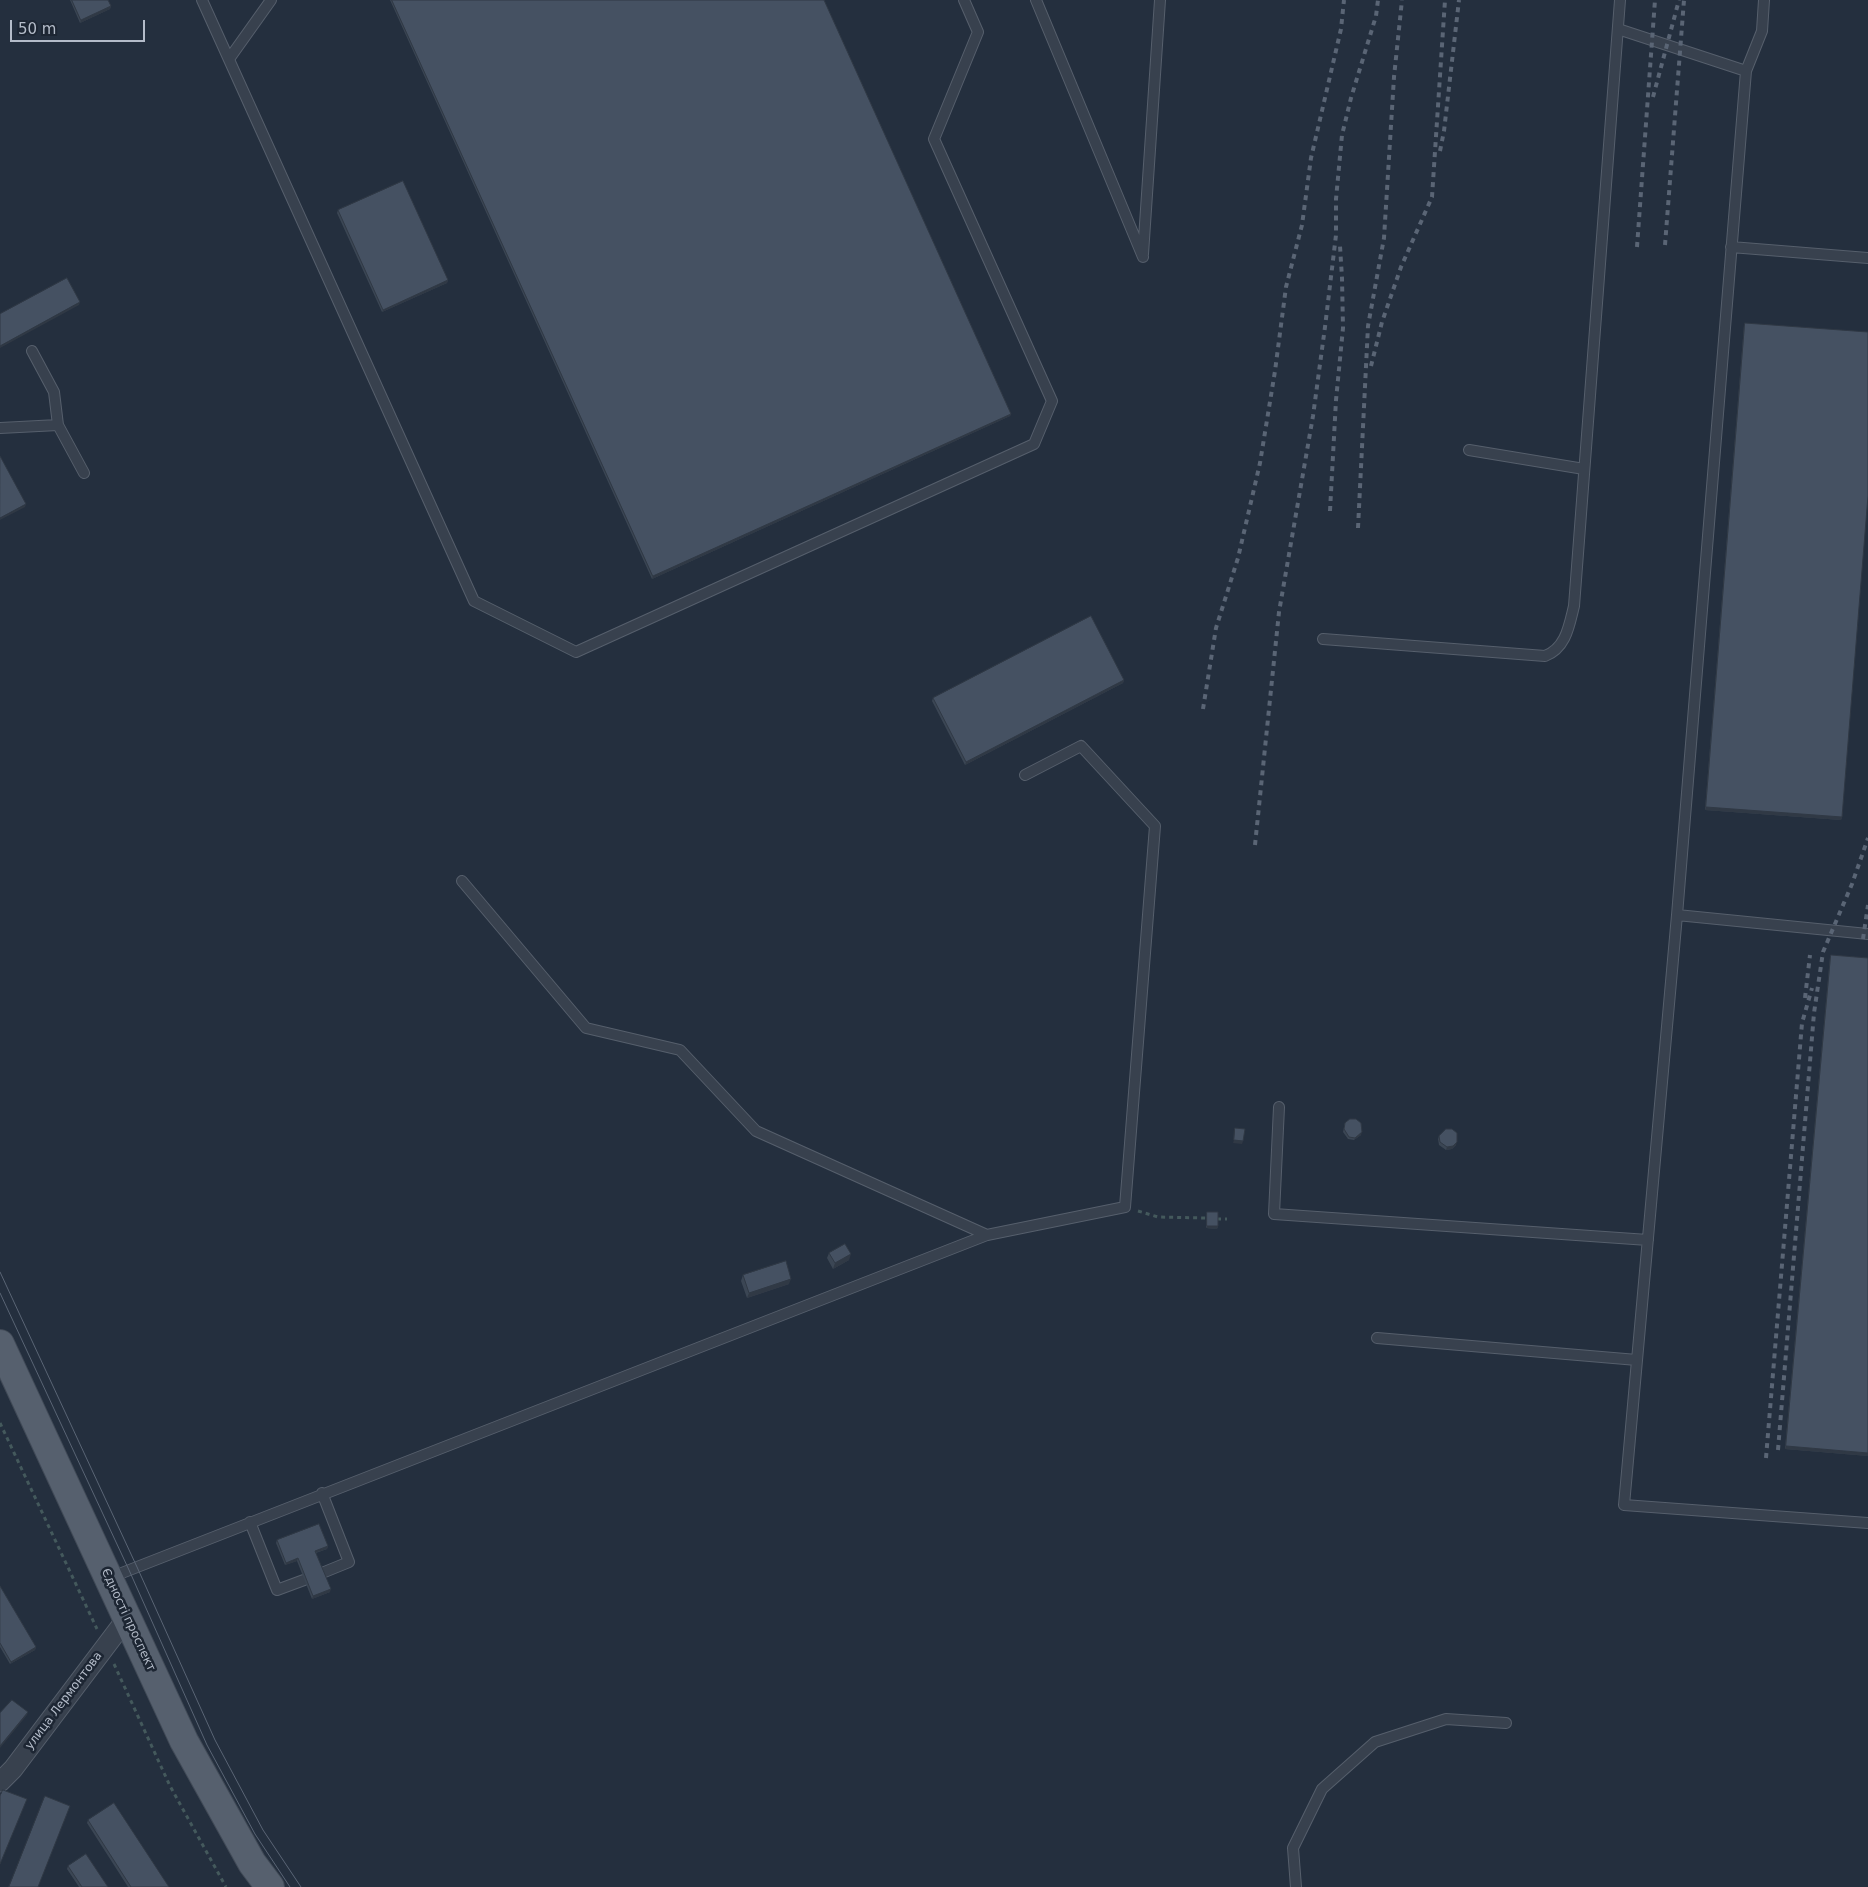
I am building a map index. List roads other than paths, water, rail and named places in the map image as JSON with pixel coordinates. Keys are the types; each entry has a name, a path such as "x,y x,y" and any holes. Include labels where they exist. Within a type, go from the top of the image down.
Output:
{"main road":[{"name":"Єдності проспект","path":"0,1344 9,1380 108,1578 184,1741 252,1863 270,1887"}],"street":[{"name":"улица Лермонтова","path":"0,1782 13,1769 127,1618"}],"lane":[{"path":"202,0 474,601 576,652 1034,444 1052,401 934,139 978,32 964,0"},
{"path":"229,59 271,0"},
{"path":"1036,0 1143,257 1160,0"},
{"path":"1323,639 1544,656 1554,653 1562,643 1574,606 1620,0"},
{"path":"1764,0 1762,31 1746,71 1677,915 1624,1505 1868,1524"},
{"path":"1618,30 1746,71"},
{"path":"1731,247 1868,258"},
{"path":"32,351 54,392 58,425 84,473"},
{"path":"0,428 58,425"},
{"path":"1469,450 1584,468"},
{"path":"108,1578 987,1235 1125,1208 1155,826 1081,746 1025,775"},
{"path":"462,881 586,1028 680,1050 756,1131 987,1235"},
{"path":"1677,915 1868,934"},
{"path":"1280,1106 1274,1214 1648,1240"},
{"path":"1378,1338 1637,1360"},
{"path":"322,1494 349,1562 322,1573"},
{"path":"250,1522 277,1590 304,1580"},
{"path":"1296,1887 1293,1848 1322,1790 1375,1742 1446,1719 1506,1723"}],"tram line":[{"path":"0,1272 215,1740 263,1830 301,1887"},
{"path":"0,1293 129,1570 207,1745 255,1834 290,1887"}],"railway":[{"path":"1203,709 1216,628 1238,558 1260,463 1286,287 1302,225 1311,158 1341,29 1344,0"},
{"path":"1255,845 1279,612 1313,416 1325,327 1336,235 1336,199 1342,135 1351,98 1376,16 1378,0"},
{"path":"1358,528 1368,326 1384,238 1394,77 1402,0"},
{"path":"1371,366 1382,322 1401,267 1432,197 1445,0"},
{"path":"1440,151 1459,0"},
{"path":"1637,247 1655,0"},
{"path":"1653,97 1679,0"},
{"path":"1665,245 1684,0"},
{"path":"1330,511 1336,400 1343,328 1340,246"},
{"path":"1778,1450 1814,1013 1823,952 1852,884 1868,838"},
{"path":"1863,939 1868,905"},
{"path":"1805,998 1810,955"},
{"path":"1766,1458 1802,1023 1812,988"}]}
